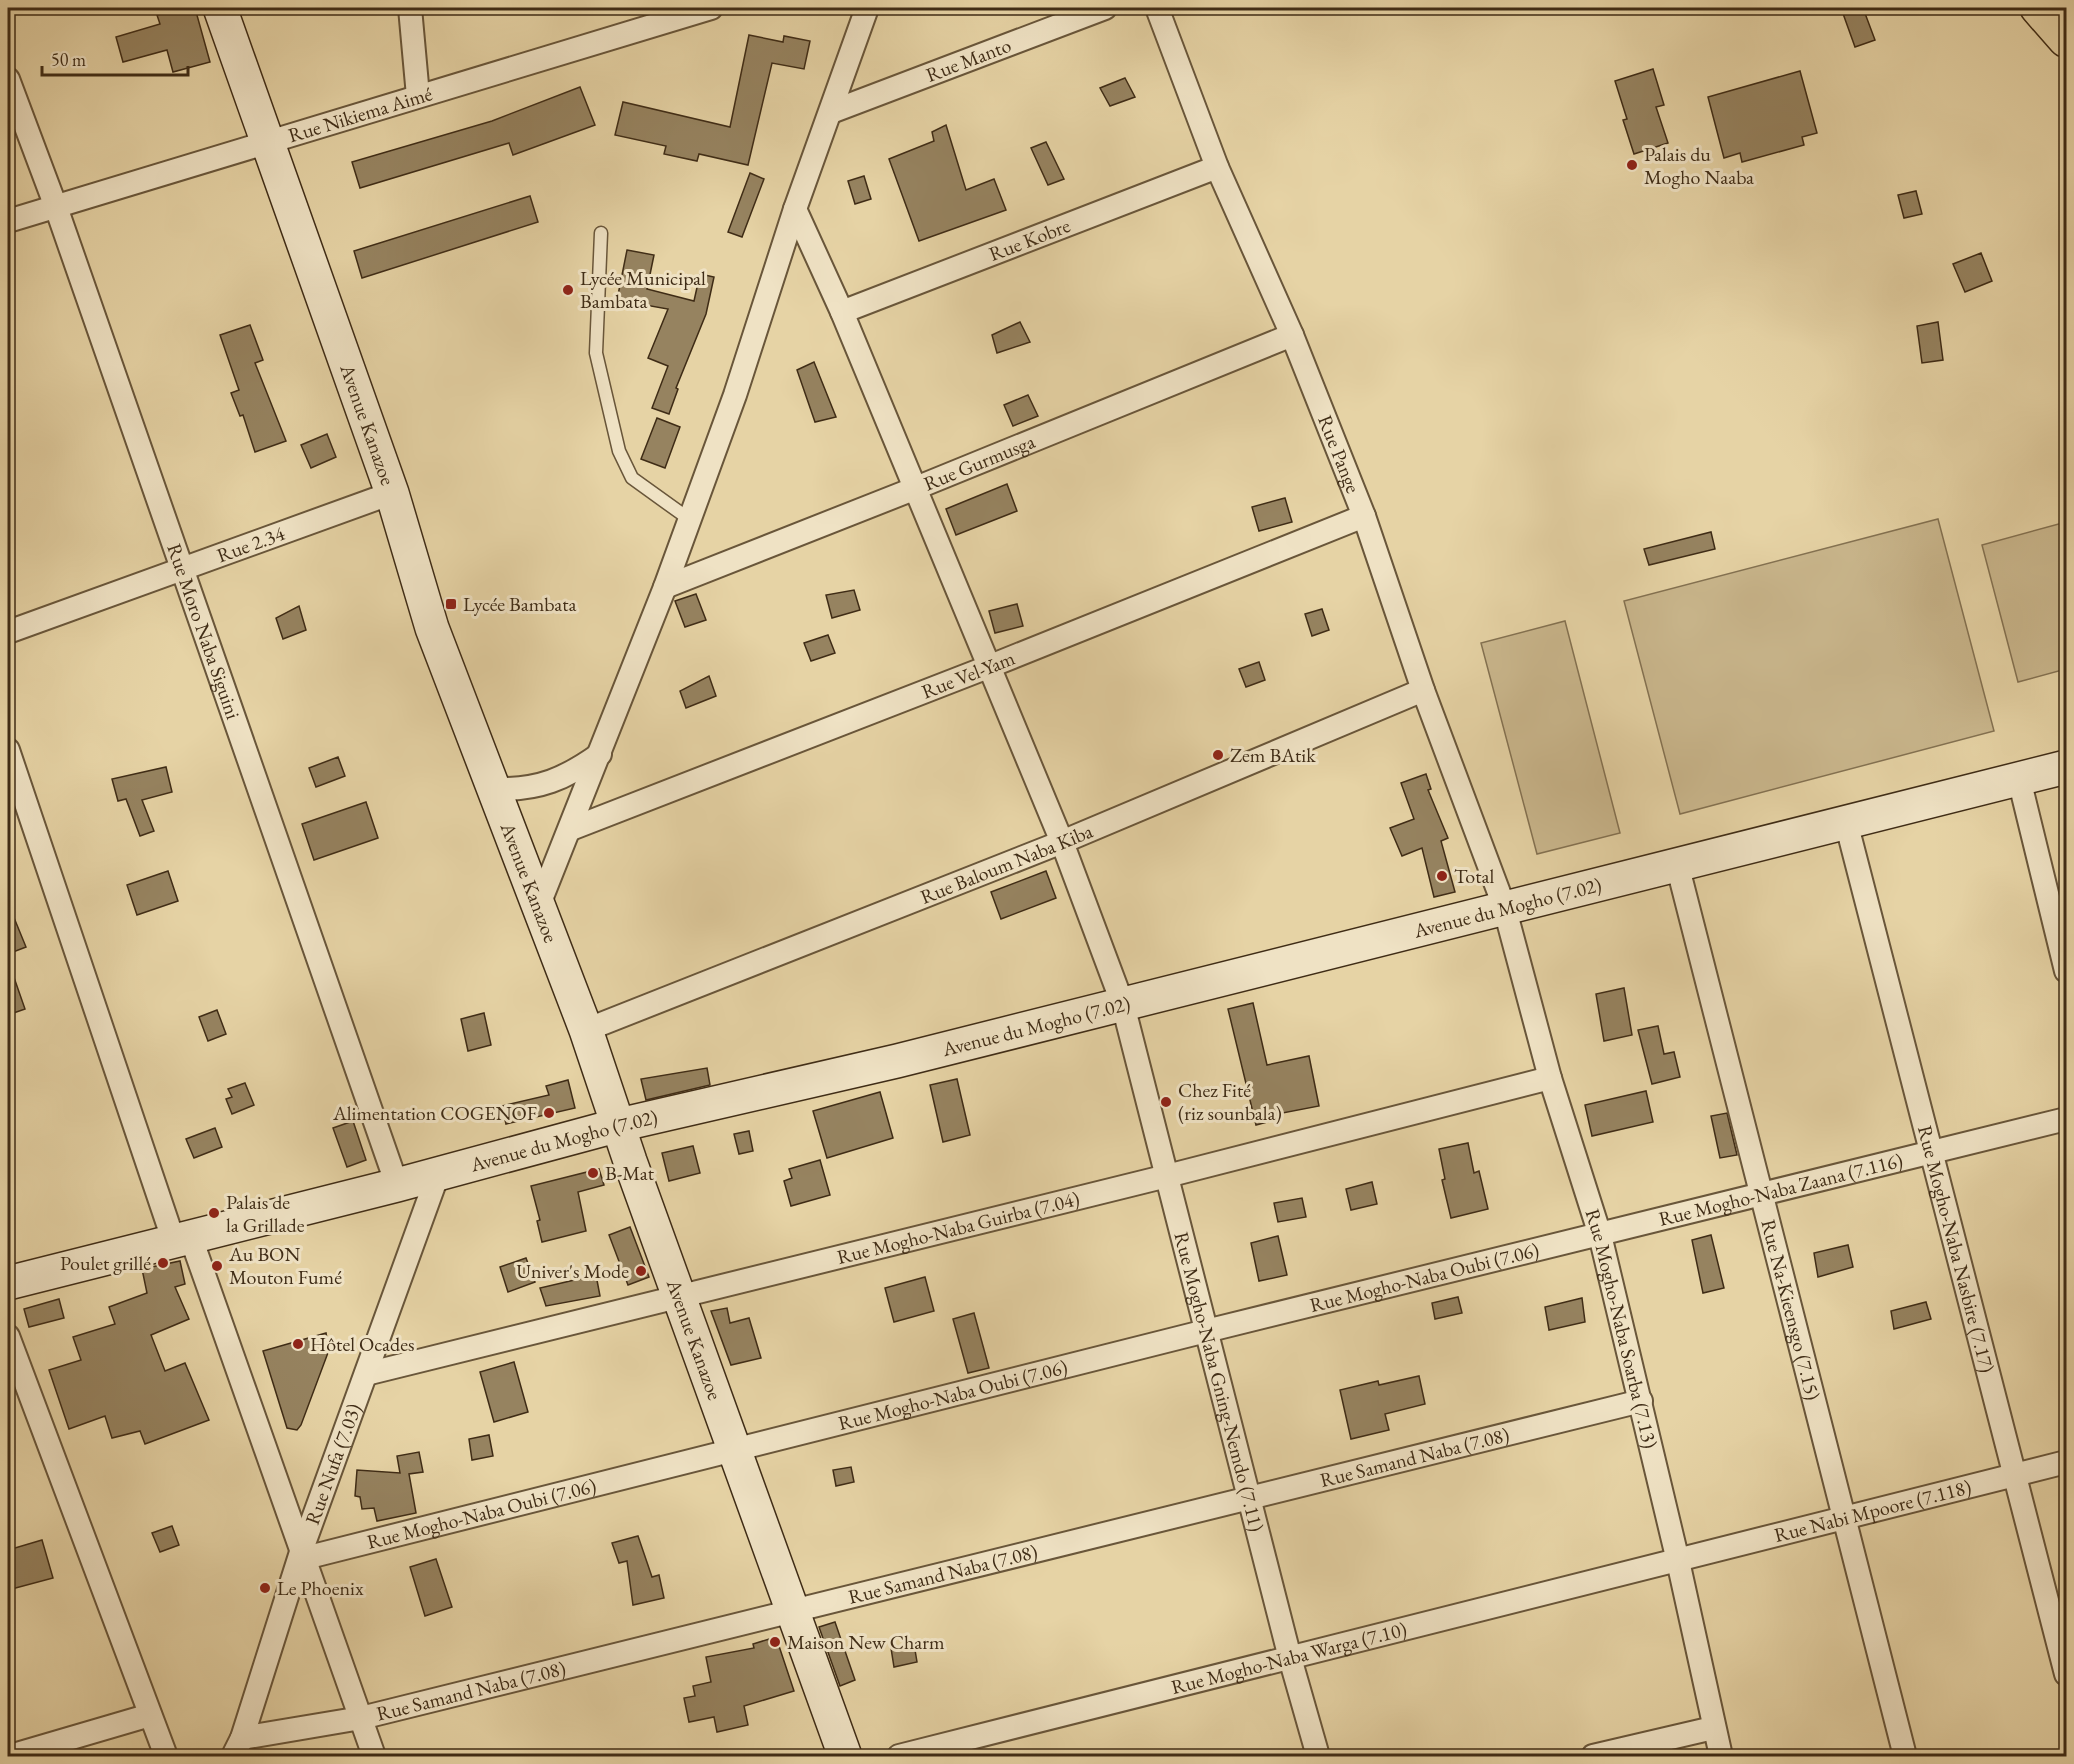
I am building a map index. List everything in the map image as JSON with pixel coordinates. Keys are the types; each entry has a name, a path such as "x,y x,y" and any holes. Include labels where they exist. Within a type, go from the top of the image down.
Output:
{"highway":[{"path":"2037,8 2066,42"},
{"path":"2055,8 2066,42"}],"main road":[{"name":"Avenue Kanazoe","path":"220,8 392,493 432,628 496,789 538,907 586,1030 733,1450 845,1756"},
{"name":"Avenue du Mogho (7.02)","path":"8,1283 397,1185 619,1125 897,1061 1123,1005 1504,906 2067,766"}],"street":[{"path":"410,8 418,96"},
{"name":"Rue Nikiema Aimé","path":"8,221 711,8"},
{"path":"538,907 571,829 665,587 735,395 795,209 867,8"},
{"name":"Rue Manto","path":"831,112 1105,8"},
{"name":"Rue Pange","path":"1157,8 1217,166 1292,335 1364,516 1424,690 1504,906"},
{"name":"Rue Moro Naba Siguini","path":"8,79 56,207 397,1185"},
{"name":"Rue Kobre","path":"842,312 1217,166"},
{"name":"Rue Mogho-Naba Gning-Nemdo (7.11)","path":"795,209 842,312 1062,842 1123,1005 1290,1658 1318,1756"},
{"name":"Rue Gurmusga","path":"665,587 1292,335"},
{"name":"Rue 2.34","path":"8,632 392,493"},
{"name":"Rue Vel-Yam","path":"571,829 988,667 1364,516"},
{"name":"Rue Baloum Naba Kiba","path":"586,1030 1062,842 1424,690"},
{"path":"8,750 183,1240 303,1553 374,1756"},
{"path":"496,789 523,789 541,785 571,774 600,754"},
{"path":"2019,779 2067,971"},
{"name":"Rue Mogho-Naba Nasbire (7.17)","path":"1846,822 2067,1674"},
{"name":"Rue Na-Kieensgo (7.15)","path":"1677,864 1905,1756"},
{"name":"Rue Mogho-Naba Soarba (7.13)","path":"1504,906 1550,1078 1600,1235 1641,1401 1721,1756"},
{"name":"Rue Mogho-Naba Guirba (7.04)","path":"366,1374 678,1295 1167,1176 1550,1078"},
{"name":"Rue Mogho-Naba Zaana (7.116)","path":"1600,1235 2067,1119"},
{"name":"Rue Nufa (7.03)","path":"238,1747 303,1553 438,1174"},
{"name":"Rue Mogho-Naba Oubi (7.06)","path":"303,1553 733,1450 1600,1235"},
{"path":"8,1336 166,1756"},
{"name":"Rue Samand Naba (7.08)","path":"238,1747 1641,1401"},
{"name":"Rue Nabi Mpoore (7.118)","path":"1678,1561 2067,1462"},
{"name":"Rue Mogho-Naba Warga (7.10)","path":"899,1756 1678,1561"},
{"path":"10,1756 150,1715"},
{"path":"1593,1756 1713,1728"}],"lane":[{"path":"601,233 596,353 619,451 632,478 689,519"}],"shaded area":[{"path":"1938,519 1994,731 1680,814 1624,601"},
{"path":"2066,522 2066,669 2018,682 1982,545"},
{"path":"1565,621 1620,833 1537,854 1481,643"}],"building":[{"path":"183,8 195,8 210,62 173,72 167,50 123,62 116,37 160,24 157,15"},
{"path":"1841,8 1863,8 1875,40 1855,47"},
{"path":"749,35 783,42 784,36 810,41 804,69 772,63 748,165 699,154 697,161 664,154 666,146 615,135 623,102 730,127"},
{"path":"1653,69 1664,105 1656,107 1668,143 1634,154 1623,120 1627,119 1615,81"},
{"path":"1800,71 1817,133 1802,137 1804,145 1742,162 1740,153 1724,158 1708,97"},
{"path":"1125,78 1135,97 1110,106 1100,88"},
{"path":"580,87 595,125 513,155 509,143 360,188 352,162 492,121"},
{"path":"946,125 966,190 994,179 1006,210 919,241 889,159 934,141 932,132"},
{"path":"1046,142 1064,179 1048,185 1031,148"},
{"path":"750,173 764,179 742,237 728,232"},
{"path":"864,176 871,199 855,204 848,181"},
{"path":"1916,191 1922,214 1904,218 1898,195"},
{"path":"530,196 538,222 362,278 354,251"},
{"path":"627,250 654,255 647,289 694,301 700,274 714,277 706,314 676,388 678,389 669,414 652,408 668,366 648,358 668,309 617,300"},
{"path":"1981,253 1992,281 1965,292 1953,264"},
{"path":"1020,322 1030,342 997,353 992,335"},
{"path":"1938,322 1943,360 1922,363 1917,326"},
{"path":"250,325 263,360 255,363 286,441 255,452 243,415 240,416 231,393 239,390 220,335"},
{"path":"814,362 836,417 815,422 797,370"},
{"path":"1028,395 1038,416 1013,426 1004,405"},
{"path":"657,418 680,427 665,468 641,459"},
{"path":"327,434 336,457 311,468 301,445"},
{"path":"1007,484 1017,511 956,535 946,509"},
{"path":"1285,498 1292,522 1259,531 1252,507"},
{"path":"1711,532 1715,549 1649,565 1644,549"},
{"path":"854,590 860,610 832,618 826,595"},
{"path":"696,594 706,620 685,627 675,601"},
{"path":"1017,604 1023,626 995,633 989,611"},
{"path":"299,606 306,630 283,639 276,618"},
{"path":"1322,609 1329,630 1312,636 1305,614"},
{"path":"828,635 835,653 811,661 804,643"},
{"path":"1259,662 1265,680 1246,687 1239,669"},
{"path":"709,676 716,696 686,708 680,691"},
{"path":"338,757 345,776 316,787 309,768"},
{"path":"166,767 172,792 142,800 154,831 140,836 126,799 118,801 112,779"},
{"path":"1426,774 1431,789 1428,790 1448,838 1441,841 1455,892 1434,897 1422,848 1402,856 1390,828 1414,819 1401,783"},
{"path":"366,802 378,838 314,860 302,824"},
{"path":"168,871 178,901 137,915 127,885"},
{"path":"1046,871 1056,898 1001,919 991,892"},
{"path":"8,903 26,947 8,954"},
{"path":"10,966 25,1009 8,1015 8,967"},
{"path":"1624,988 1632,1035 1604,1041 1596,994"},
{"path":"1253,1003 1267,1065 1309,1056 1319,1106 1277,1114 1279,1119 1256,1125 1228,1009"},
{"path":"217,1010 226,1034 208,1041 199,1017"},
{"path":"484,1013 491,1045 468,1051 461,1019"},
{"path":"1658,1026 1664,1054 1674,1052 1680,1077 1652,1084 1638,1030"},
{"path":"707,1068 710,1085 646,1100 641,1079"},
{"path":"957,1079 970,1135 943,1142 930,1085"},
{"path":"568,1080 575,1108 506,1124 502,1106 549,1095 546,1086"},
{"path":"245,1083 254,1105 232,1114 226,1099 232,1097 228,1089"},
{"path":"1646,1091 1653,1122 1592,1136 1585,1105"},
{"path":"880,1092 893,1138 827,1158 813,1111"},
{"path":"1727,1113 1737,1155 1720,1158 1711,1116"},
{"path":"353,1121 366,1160 347,1167 333,1128"},
{"path":"215,1128 222,1147 194,1158 186,1139"},
{"path":"749,1131 753,1151 739,1154 734,1134"},
{"path":"1468,1143 1474,1173 1479,1171 1488,1209 1451,1218 1442,1180 1445,1179 1439,1149"},
{"path":"693,1146 700,1173 669,1181 662,1153"},
{"path":"820,1160 830,1195 791,1206 784,1181 792,1178 789,1169"},
{"path":"599,1169 604,1185 578,1192 586,1231 542,1242 537,1221 540,1220 531,1186"},
{"path":"1372,1182 1377,1204 1351,1210 1346,1189"},
{"path":"1302,1198 1306,1217 1278,1222 1274,1203"},
{"path":"630,1227 649,1277 628,1285 609,1235"},
{"path":"1711,1235 1724,1288 1703,1293 1692,1240"},
{"path":"1278,1236 1287,1275 1259,1281 1251,1243"},
{"path":"1848,1245 1853,1267 1818,1277 1814,1253"},
{"path":"526,1258 535,1282 508,1292 500,1267"},
{"path":"180,1261 185,1284 175,1287 189,1319 151,1335 165,1371 185,1363 209,1420 145,1444 140,1431 112,1438 105,1416 69,1429 49,1370 81,1360 73,1337 115,1324 109,1307 147,1293 142,1269"},
{"path":"596,1275 600,1296 546,1306 540,1288"},
{"path":"925,1277 934,1311 894,1322 885,1288"},
{"path":"1458,1297 1462,1313 1435,1319 1432,1303"},
{"path":"1582,1298 1585,1322 1549,1330 1545,1307"},
{"path":"59,1299 64,1318 29,1327 24,1309"},
{"path":"1926,1302 1931,1319 1894,1329 1891,1311"},
{"path":"727,1308 730,1323 749,1318 761,1358 731,1365 711,1311"},
{"path":"974,1313 989,1368 968,1373 953,1319"},
{"path":"326,1333 329,1350 301,1425 297,1430 287,1428 263,1351"},
{"path":"514,1362 528,1412 494,1422 480,1372"},
{"path":"1419,1376 1425,1404 1385,1414 1389,1430 1351,1439 1340,1390 1378,1381 1379,1385"},
{"path":"489,1435 493,1456 472,1460 469,1439"},
{"path":"419,1452 423,1472 409,1474 416,1513 377,1521 374,1508 362,1509 360,1497 355,1496 357,1470 400,1473 397,1456"},
{"path":"851,1467 854,1482 836,1486 833,1470"},
{"path":"172,1526 179,1545 160,1552 152,1533"},
{"path":"638,1536 652,1577 659,1575 664,1598 633,1605 627,1561 619,1563 612,1543"},
{"path":"42,1540 53,1578 8,1590 8,1550"},
{"path":"436,1559 452,1607 425,1616 410,1567"},
{"path":"835,1622 855,1680 840,1686 819,1627"},
{"path":"776,1637 794,1691 744,1706 748,1725 717,1732 714,1717 689,1722 684,1698 695,1696 693,1686 711,1682 706,1657 754,1648 753,1644"},
{"path":"914,1644 917,1662 894,1667 891,1648"}],"place":[{"name":"Palais du Mogho Naaba","path":"1632,165"},
{"name":"Lycée Municipal Bambata","path":"568,290"},
{"name":"Lycée Bambata","path":"451,604"},
{"name":"Zem BAtik","path":"1218,755"},
{"name":"Total","path":"1442,876"},
{"name":"Chez Fité (riz sounbala)","path":"1166,1102"},
{"name":"Alimentation COGENOF","path":"549,1113"},
{"name":"B-Mat","path":"593,1173"},
{"name":"Palais de la Grillade","path":"214,1213"},
{"name":"Poulet grillé","path":"163,1263"},
{"name":"Au BON Mouton Fumé","path":"217,1266"},
{"name":"Univer's Mode","path":"641,1271"},
{"name":"Hôtel Ocades","path":"298,1344"},
{"name":"Le Phoenix","path":"265,1588"},
{"name":"Maison New Charm","path":"775,1642"}]}
